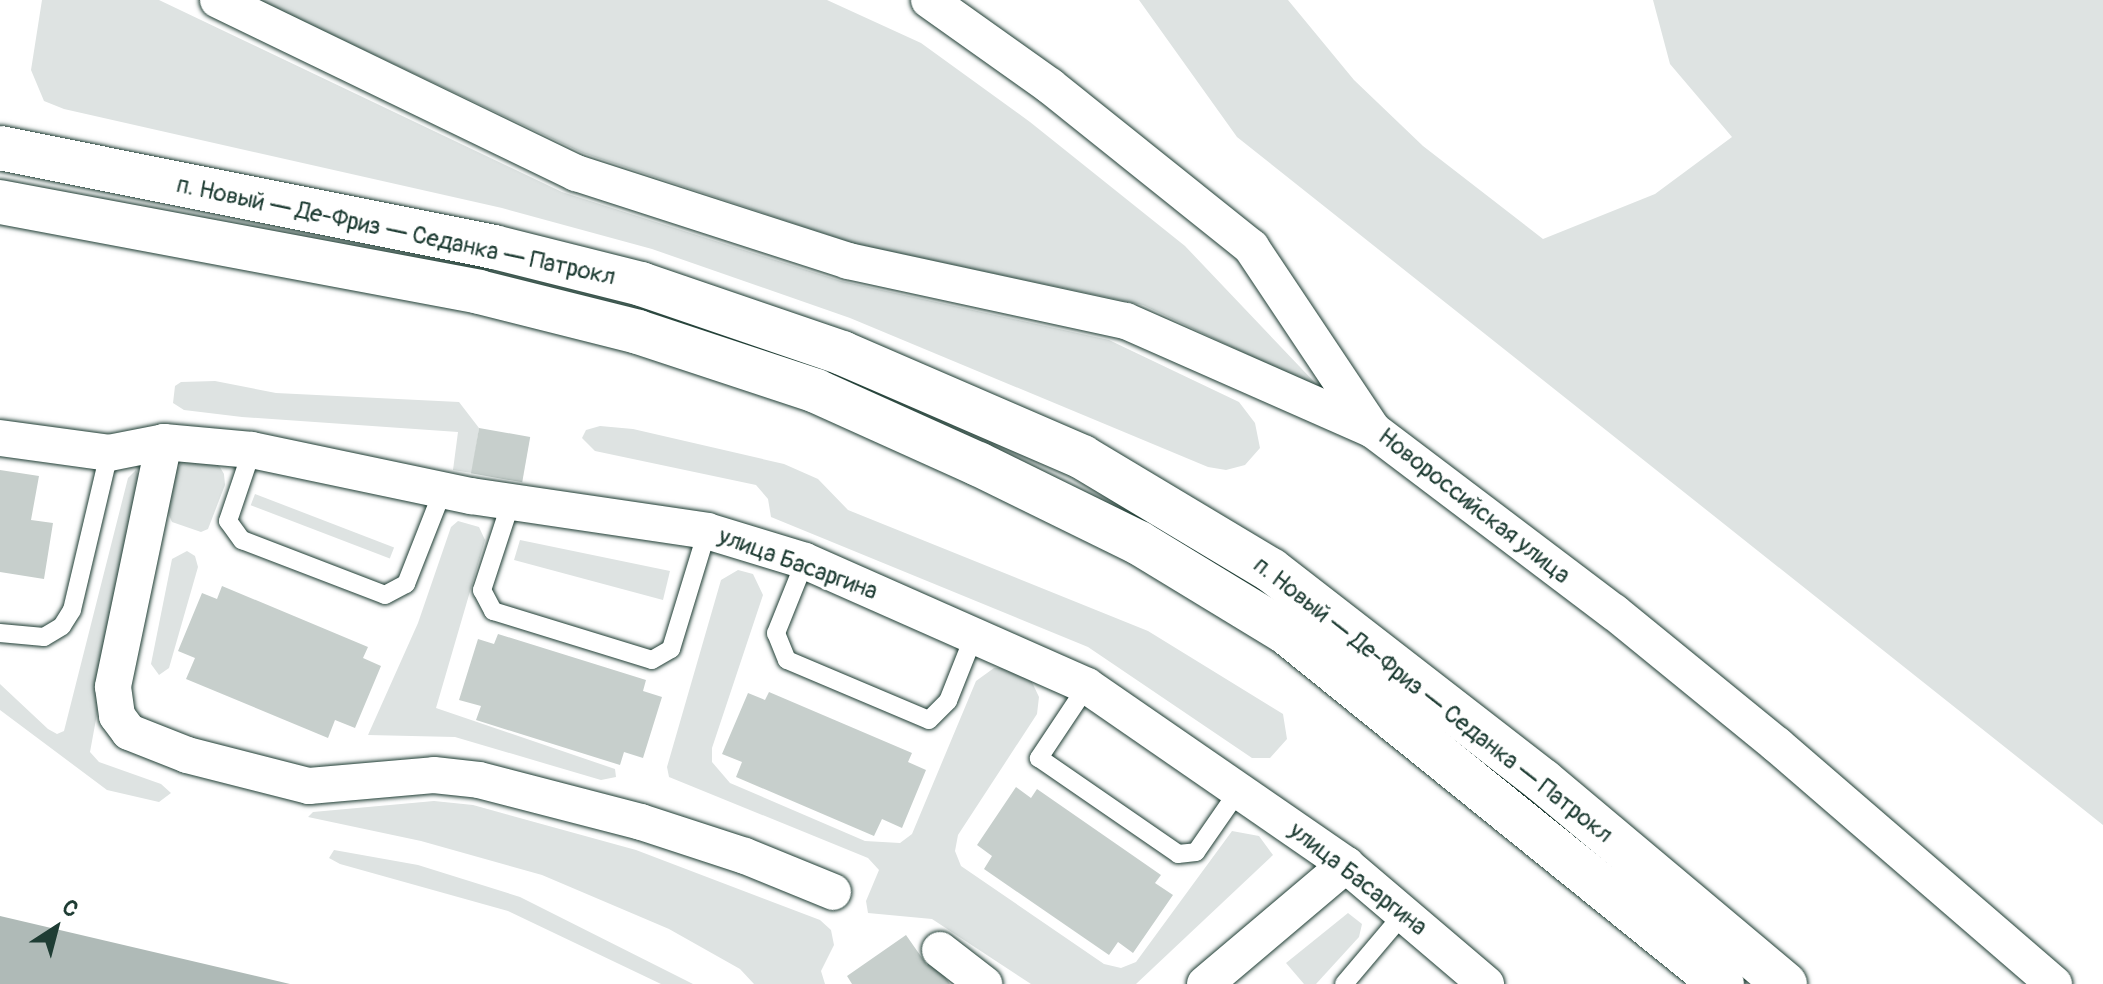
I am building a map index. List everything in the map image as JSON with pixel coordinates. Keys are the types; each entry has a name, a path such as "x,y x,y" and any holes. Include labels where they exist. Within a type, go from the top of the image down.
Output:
{"highway":[{"name":"п. Новый — Де-Фриз — Седанка — Патрокл","path":"0,148 494,247 641,284 842,353 1082,457 1271,570 1543,781 1785,984"},
{"name":"п. Новый — Де-Фриз — Седанка — Патрокл","path":"0,202 479,292 638,332 816,391 964,457 1139,543 1287,633 1722,984"}],"street":[{"path":"218,0 576,173 848,261 1126,321 1373,430"},
{"name":"Новороссийская улица","path":"929,0 1050,86 1251,247 1373,430 1614,612 1777,745 2054,984"},
{"name":"улица Басаргина","path":"0,438 109,453 164,442 252,450 443,490 707,531 805,561 975,633 1087,686 1346,865 1405,912 1486,984"},
{"path":"164,442 113,687 117,716 129,732 187,755 309,786 434,775 479,780 670,832 833,892"},
{"path":"1205,984 1346,865"},
{"path":"940,950 984,984"}],"lane":[{"path":"252,450 228,521 242,540 385,595 406,584 443,490"},
{"path":"0,633 44,637 62,626 72,610 109,453"},
{"path":"511,502 482,590 493,611 652,660 671,649 707,531"},
{"path":"805,561 776,633 787,660 929,720 948,701 975,633"},
{"path":"1087,686 1039,758 1152,837 1178,854 1196,852 1239,790"},
{"path":"1344,984 1405,912"}],"shaded area":[{"path":"42,0 159,0 562,192 841,281 1109,340 1239,402 1255,423 1260,448 1245,465 1226,470 1208,467 850,318 652,249 502,208 64,109 44,101 31,70"},
{"path":"258,0 827,0 921,43 1030,122 1185,246 1321,389 1143,305 856,244 583,153"},
{"path":"1139,0 1288,0 1354,80 1423,146 1543,239 1655,194 1732,137 1670,64 1653,0 2103,0 2103,825 1237,137"},
{"path":"215,381 276,393 459,402 479,428 472,473 453,470 458,432 242,417 184,410 173,403 175,386 181,382"},
{"path":"600,426 633,429 784,464 818,479 848,510 1148,631 1283,714 1287,739 1270,758 1252,758 1088,647 771,517 768,499 756,485 595,451 582,438 586,430"},
{"path":"183,461 217,462 224,474 225,485 208,529 201,532 172,522 168,513 175,472"},
{"path":"136,470 140,480 90,752 99,762 161,784 171,793 159,802 107,790 0,710 0,684 48,729 57,734 64,731 128,478"},
{"path":"255,494 394,547 390,559 251,505"},
{"path":"458,521 479,527 485,540 436,708 615,769 616,777 601,780 455,737 368,735 418,623 451,527"},
{"path":"520,540 670,571 663,600 514,560"},
{"path":"187,551 195,556 198,567 169,668 159,675 151,664 172,559"},
{"path":"738,570 753,574 763,595 712,748 712,762 730,783 865,841 900,843 912,834 976,681 994,668 1010,667 1031,680 1039,697 1037,714 958,835 955,851 961,866 1104,964 1121,968 1136,962 1232,831 1259,836 1273,855 1136,984 1031,984 932,919 868,913 866,901 879,870 868,858 669,777 667,767 721,580"},
{"path":"434,801 473,805 636,850 820,920 831,930 834,945 821,971 825,984 754,984 740,969 669,929 542,875 421,841 308,817 313,812"},
{"path":"334,850 418,865 520,897 693,984 661,984 508,911 340,864 329,858"},
{"path":"1348,913 1362,924 1359,937 1316,984 1304,984 1286,963"},
{"path":"0,916 290,984 0,984"}],"building":[{"path":"479,428 530,437 522,482 471,473"},
{"path":"0,470 39,476 31,520 53,523 44,579 0,572"},
{"path":"222,586 368,647 363,658 381,666 355,728 335,720 328,738 186,679 195,658 178,651 202,593 217,599"},
{"path":"498,634 646,680 643,691 662,697 643,758 624,752 620,765 476,720 481,706 459,700 478,639 494,644"},
{"path":"769,692 912,753 908,762 926,770 902,828 882,819 874,836 736,777 742,762 722,754 748,693 765,700"},
{"path":"1016,787 1031,798 1037,789 1161,875 1155,883 1173,895 1133,953 1118,942 1109,955 984,869 992,856 977,845"},
{"path":"906,935 927,965 933,960 950,984 852,984 847,976"}]}
